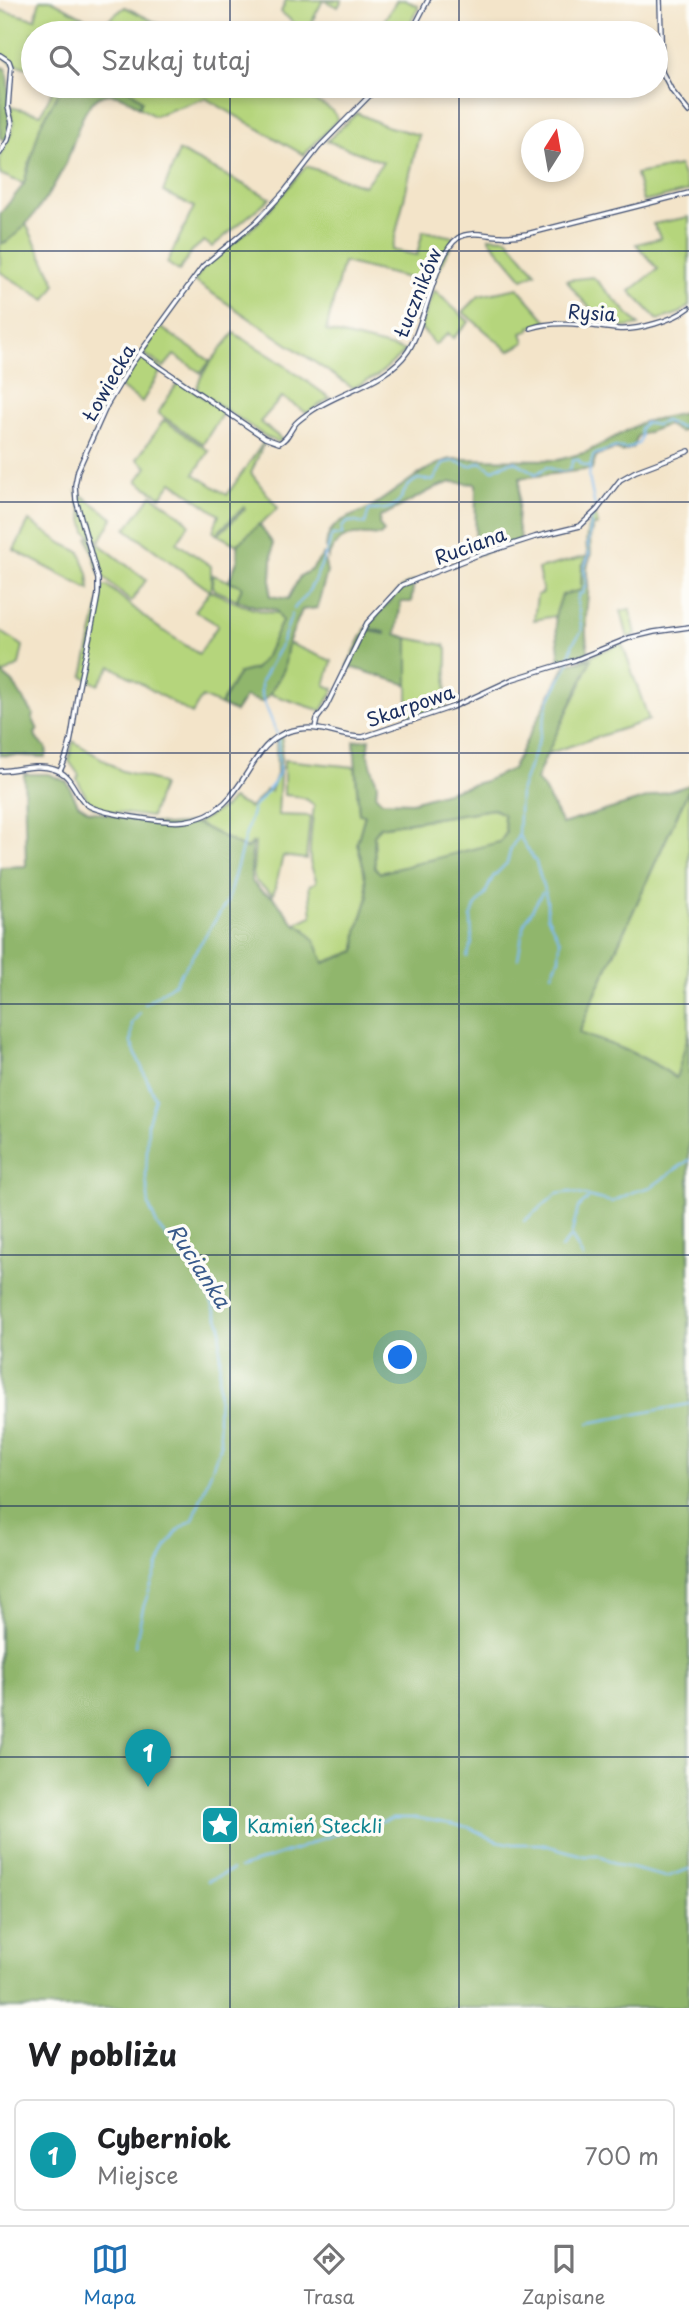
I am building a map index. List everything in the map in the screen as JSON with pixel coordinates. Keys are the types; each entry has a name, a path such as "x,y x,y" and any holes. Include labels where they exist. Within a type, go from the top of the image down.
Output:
{"street":[{"path":"418,21 429,0"},
{"path":"660,0 661,21"},
{"path":"0,55 9,61 11,67 8,107 12,123 8,140 0,153"},
{"path":"668,83 689,113"},
{"name":"Łowiecka","path":"60,771 74,729 77,695 98,594 98,579 76,500 76,479 107,405 139,353 203,266 256,222 319,148 367,98"},
{"name":"Łuczników","path":"139,353 265,438 279,443 312,411 332,398 371,381 405,354 444,260 452,244 459,238 468,235 527,234 689,193"},
{"name":"Rysia","path":"531,328 549,323 627,329 673,318 689,308"},
{"name":"Ruciana","path":"315,728 317,719 326,707 367,623 397,588 475,556 580,526 597,510 620,480 689,451"},
{"name":"Skarpowa","path":"60,771 72,782 84,803 93,809 187,821 204,816 226,803 265,748 275,738 291,730 315,728 363,737 455,706 513,679 575,660 629,638 689,627"},
{"path":"0,771 42,767 60,771"}],"green space":[{"path":"40,0 51,0 91,21 21,21 21,66 11,63 0,53 0,10 35,19"},
{"path":"286,0 323,0 312,21 292,21 281,12"},
{"path":"323,0 342,0 338,7"},
{"path":"397,0 405,0 418,6 411,21 384,21"},
{"path":"125,7 153,21 107,21"},
{"path":"0,67 5,68 7,73 9,91 9,132 5,140 0,138"},
{"path":"49,98 56,98 29,162 24,184 0,174 0,155 12,131 10,107 41,114"},
{"path":"55,98 98,98 85,113 65,165 46,198 19,231 0,244 0,214 24,184 40,126"},
{"path":"125,98 142,100 139,107"},
{"path":"139,98 205,98 154,116 139,107 142,100"},
{"path":"205,98 305,98 326,107 338,119 304,155"},
{"path":"357,113 386,126 419,135 392,250 417,255 423,231 455,237 432,284 343,262 326,331 406,351 377,376 353,388 194,281 208,263 259,222 306,166 364,186 383,162 327,141"},
{"path":"179,151 270,198 212,247 204,241 192,251 179,271 167,263 194,207 163,192"},
{"path":"679,166 689,191 643,202 636,174"},
{"path":"689,217 689,306 680,313 658,320 630,291 658,269 636,244 661,238 653,224"},
{"path":"26,224 56,284 46,300 0,272 0,244"},
{"path":"489,237 507,238 536,273 523,279"},
{"path":"593,277 639,325 622,328 604,321 567,280"},
{"path":"518,288 548,322 530,327 530,330 522,333 525,342 509,351 463,312 479,296"},
{"path":"434,290 469,322 453,338 448,333 435,345 420,327"},
{"path":"160,327 210,361 201,373 174,355 164,367 143,353"},
{"path":"234,333 330,398 307,413 282,397 260,422 283,440 277,442 266,437 197,390 206,369"},
{"path":"140,355 162,369 142,402 120,387"},
{"path":"179,381 224,411 203,444 158,413"},
{"path":"689,412 689,428 679,432 667,425 637,436 634,447 622,452 615,449 596,456 592,469 520,478 517,525 521,540 475,555 476,484 452,482 380,517 379,524 384,532 380,536 355,535 342,539 336,543 328,558 326,549 333,527 371,507 440,463 451,459 558,460 587,452 643,422"},
{"path":"164,420 209,451 194,474 227,495 265,440 251,473 278,508 237,545 218,535 244,507 216,534 213,531 219,515 172,482 161,497 137,481 147,467 137,459"},
{"path":"77,492 113,518 100,541 86,532"},
{"path":"152,495 189,524 177,543 211,566 211,591 252,608 278,613 282,621 266,656 255,669 239,673 220,705 202,697 192,714 111,666 98,685 83,676 103,586 108,586 153,624 199,654 218,625 195,611 210,591 126,529"},
{"path":"595,514 598,525 593,526 590,538 591,556 582,566 581,591 562,595 555,616 534,620 537,595 543,593 538,569 588,556 587,534"},
{"path":"29,521 80,552 88,574 90,590 14,550"},
{"path":"259,524 273,544 270,596 288,599 300,576 311,570 323,555 327,572 317,608 302,610 288,643 284,669 270,694 262,702 245,697 235,712 220,705 239,673 255,669 266,656 282,621 276,610 237,600 242,586 229,581 238,559 237,545"},
{"path":"88,538 146,580 131,602 99,573"},
{"path":"588,556 591,556 587,571 586,640 589,652 560,662 555,616 562,595 581,590 582,566"},
{"path":"213,575 242,586 237,600 215,590"},
{"path":"414,581 411,602 401,602 396,634 408,638 408,685 347,666 365,630 385,634 366,628 403,586"},
{"path":"630,609 636,634 628,638 621,611"},
{"path":"0,631 23,646 19,665 2,675 0,672"},
{"path":"408,638 444,645 447,649 446,707 424,714 408,715"},
{"path":"288,643 332,661 325,685 334,689 322,711 270,694 284,669"},
{"path":"622,643 649,720 546,754 591,659 578,661"},
{"path":"591,659 536,780 543,787 562,824 689,785 579,1033 641,1057 676,1078 689,1032 689,2008 0,2008 0,867 26,866 24,774 49,774 67,782 78,804 89,811 167,825 196,823 246,849 252,843 251,881 262,892 273,897 295,924 305,929 316,943 324,963 356,951 357,932 368,897 357,843 365,815 359,814 354,741 370,739 368,754 377,784 376,796 382,801 412,802 485,781 512,769 566,664","holes":["493,809 503,814 506,833 500,842 380,873 375,868 374,835 380,827"]},
{"path":"0,672 13,683 34,715 32,717 38,730 35,733 39,742 46,747 45,757 0,755"},
{"path":"280,737 278,815 310,816 306,859 283,856 273,895 255,881 255,843 246,849 196,823 225,807 232,799 250,808 266,790 271,791 277,774 276,739"},
{"path":"73,741 122,771 162,785 151,817 107,811 90,805 77,779 79,775 69,761"},
{"path":"284,760 355,767 359,814 365,814 357,843 368,897 357,932 356,951 323,963 310,935 295,924 312,916 309,886 316,882 310,863 314,806 304,798 284,795"},
{"path":"689,789 689,1032 677,1079 630,1052 579,1034"},
{"path":"493,809 503,813 506,833 500,842 380,873 375,868 374,835 380,827"}],"waterway":[{"name":"Rucianka","path":"294,609 314,582 332,535 342,535 342,528 350,522 365,524 369,510 386,509 396,505 412,482 418,479 433,481 444,463 454,461 470,466 481,462 492,470 516,462 536,474 547,467 558,471 570,469 573,460 579,460 581,464 590,467 596,454 616,447 627,449 639,443 640,429 645,423 656,425 665,421 681,428 689,419"},
{"path":"590,467 589,477 595,507"},
{"path":"467,957 472,942 471,918 493,877 507,863 518,836 520,792 539,739 549,700 567,667 573,643 582,631 577,601 586,582 584,568 589,555 592,517"},
{"name":"Rucianka","path":"277,734 261,694 261,682 281,645 292,614"},
{"name":"Rucianka","path":"145,1004 175,983 227,902 253,808 279,773 278,738"},
{"path":"519,836 536,862 547,900 547,916 560,941 559,958 552,974"},
{"path":"518,959 524,924 542,893"},
{"name":"Rucianka","path":"135,1646 143,1608 157,1569 168,1544 179,1529 193,1520 221,1444 218,1420 221,1325 209,1296 187,1262 158,1227 149,1206 146,1177 148,1122 155,1098 131,1043 132,1023 140,1013"},
{"path":"524,1221 557,1194 570,1192 612,1202 651,1187 689,1160"},
{"path":"561,1248 571,1237 578,1208 588,1199"},
{"path":"572,1237 583,1258"},
{"path":"589,1423 689,1404"},
{"path":"240,1868 321,1839 392,1818 418,1818 468,1827 497,1841 541,1844 585,1856 601,1856 618,1865 666,1877 689,1869"},
{"path":"208,1881 232,1870"}],"place":[{"name":"Cyberniok","path":"148,1787"},
{"name":"Kamień Steckli","path":"220,1825"}]}
